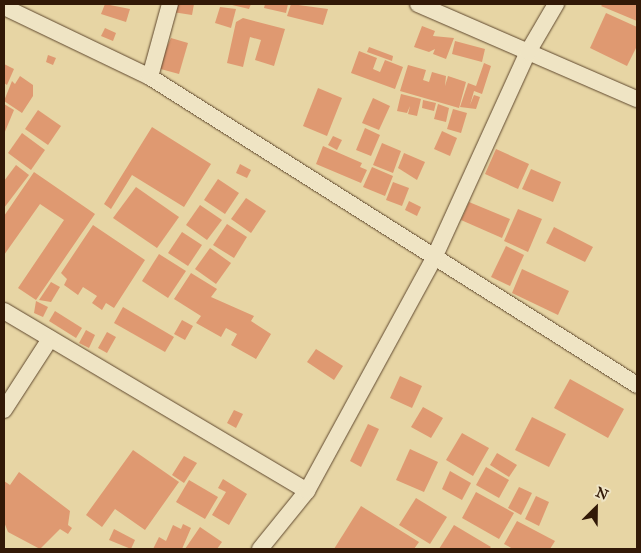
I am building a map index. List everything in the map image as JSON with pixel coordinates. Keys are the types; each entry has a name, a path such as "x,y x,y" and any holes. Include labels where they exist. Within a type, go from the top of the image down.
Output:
{"street":[{"path":"150,78 170,4"},
{"path":"419,4 637,100"},
{"path":"260,549 306,491 434,258 528,52 555,4"},
{"path":"4,7 150,78 637,385"},
{"path":"4,311 306,491"},
{"path":"4,410 50,339"}],"building":[{"path":"105,4 130,9 126,22 101,14"},
{"path":"167,4 194,4 192,15 166,11"},
{"path":"228,4 251,4 249,9"},
{"path":"265,4 288,4 286,13 264,8"},
{"path":"291,4 328,9 323,25 287,16"},
{"path":"603,4 637,4 637,21 601,6"},
{"path":"220,7 236,9 231,28 215,23"},
{"path":"606,13 637,27 637,46 627,66 590,48"},
{"path":"243,18 285,29 274,66 255,60 261,40 250,37 243,67 227,63 236,22"},
{"path":"422,26 435,31 433,36 454,38 446,59 433,54 435,49 429,52 414,47"},
{"path":"105,28 116,33 113,41 101,36"},
{"path":"171,38 188,43 179,74 157,68"},
{"path":"455,41 485,49 482,62 452,54"},
{"path":"369,47 393,56 392,61 367,52"},
{"path":"359,51 377,58 373,69 380,72 385,60 403,67 395,89 351,73"},
{"path":"48,55 56,58 53,65 46,62"},
{"path":"484,63 491,66 482,94 474,91 470,105 474,95 480,97 476,109 460,107 468,83 476,86"},
{"path":"4,64 14,69 7,85 4,83"},
{"path":"408,65 426,70 423,80 429,82 432,72 446,76 445,86 448,76 466,82 459,108 400,91"},
{"path":"20,76 33,85 33,96 22,113 4,101 12,81 15,84"},
{"path":"318,88 342,98 327,136 303,126"},
{"path":"401,94 421,99 417,116 408,114 410,106 407,113 397,111"},
{"path":"373,98 390,106 379,130 362,123"},
{"path":"423,100 436,103 434,111 422,108"},
{"path":"4,104 14,110 4,134"},
{"path":"438,104 449,108 446,122 434,119"},
{"path":"453,109 467,113 461,133 447,129"},
{"path":"38,110 61,126 48,145 25,129"},
{"path":"152,127 211,164 184,207 132,175 111,209 104,204"},
{"path":"365,128 380,135 371,156 356,150"},
{"path":"442,131 457,138 450,156 434,149"},
{"path":"22,133 45,150 31,170 8,153"},
{"path":"333,136 342,140 337,150 328,145"},
{"path":"382,143 401,151 393,173 373,165"},
{"path":"323,146 362,163 360,167 367,170 361,183 316,164"},
{"path":"496,149 529,164 518,189 485,174"},
{"path":"404,153 425,162 417,180 398,168"},
{"path":"240,164 251,170 247,178 236,173"},
{"path":"16,165 29,175 4,208 4,181"},
{"path":"372,167 393,176 385,196 363,187"},
{"path":"531,169 561,182 553,202 522,189"},
{"path":"34,172 95,214 36,300 18,288 64,220 40,204 4,255 4,216"},
{"path":"218,179 239,193 225,214 204,200"},
{"path":"393,182 409,188 402,206 386,200"},
{"path":"136,187 179,217 157,248 113,218"},
{"path":"246,198 266,211 251,233 231,219"},
{"path":"409,201 421,207 417,216 405,210"},
{"path":"469,202 510,219 502,238 461,220"},
{"path":"200,205 222,220 207,240 186,225"},
{"path":"518,209 542,219 528,252 504,241"},
{"path":"227,224 247,237 234,258 213,245"},
{"path":"93,225 145,260 114,308 106,303 102,310 92,303 97,296 83,287 78,295 64,285 67,279 61,273"},
{"path":"554,227 593,247 585,262 546,243"},
{"path":"182,232 202,245 188,266 168,253"},
{"path":"506,246 524,255 510,286 491,277"},
{"path":"210,248 231,263 216,284 195,269"},
{"path":"159,254 186,271 168,298 142,281"},
{"path":"522,269 569,291 558,315 512,293"},
{"path":"191,273 217,289 211,297 254,316 251,321 271,334 256,359 231,345 237,334 226,328 221,337 196,323 201,316 174,299"},
{"path":"51,282 60,287 51,302 39,300"},
{"path":"36,301 48,307 43,317 34,313"},
{"path":"123,307 174,337 165,352 114,323"},
{"path":"55,311 82,328 76,338 49,321"},
{"path":"182,320 193,326 185,340 174,334"},
{"path":"86,330 95,335 89,348 79,343"},
{"path":"107,332 116,337 107,353 98,348"},
{"path":"316,349 343,366 334,380 307,362"},
{"path":"400,376 422,386 412,408 390,398"},
{"path":"570,379 624,409 608,438 554,408"},
{"path":"423,407 443,418 431,438 411,427"},
{"path":"234,410 243,414 236,428 227,423"},
{"path":"532,417 566,434 549,467 515,450"},
{"path":"368,424 379,429 361,467 350,461"},
{"path":"462,433 489,448 473,476 446,460"},
{"path":"410,449 438,462 424,492 396,480"},
{"path":"133,450 179,482 145,530 115,509 102,527 86,515"},
{"path":"497,453 517,465 509,477 490,465"},
{"path":"184,456 197,463 184,483 172,475"},
{"path":"486,467 509,480 499,498 476,485"},
{"path":"450,471 471,483 462,500 442,489"},
{"path":"19,472 70,511 68,525 72,528 68,534 60,529 40,549 8,532 4,522 4,481 10,485"},
{"path":"223,479 247,494 229,525 212,515 226,492 218,488"},
{"path":"189,480 218,497 205,519 176,502"},
{"path":"519,487 532,493 521,515 508,508"},
{"path":"476,492 514,513 499,539 462,518"},
{"path":"536,496 549,502 539,526 525,519"},
{"path":"416,498 447,517 430,544 399,525"},
{"path":"361,506 419,542 414,549 334,549"},
{"path":"517,521 555,541 550,549 513,549 504,544"},
{"path":"183,524 191,528 182,549 153,549 159,537 166,541 173,525 181,529"},
{"path":"454,525 491,547 489,549 439,549"},
{"path":"200,527 222,542 217,549 185,549"},
{"path":"114,529 135,540 131,549 109,540"}]}
